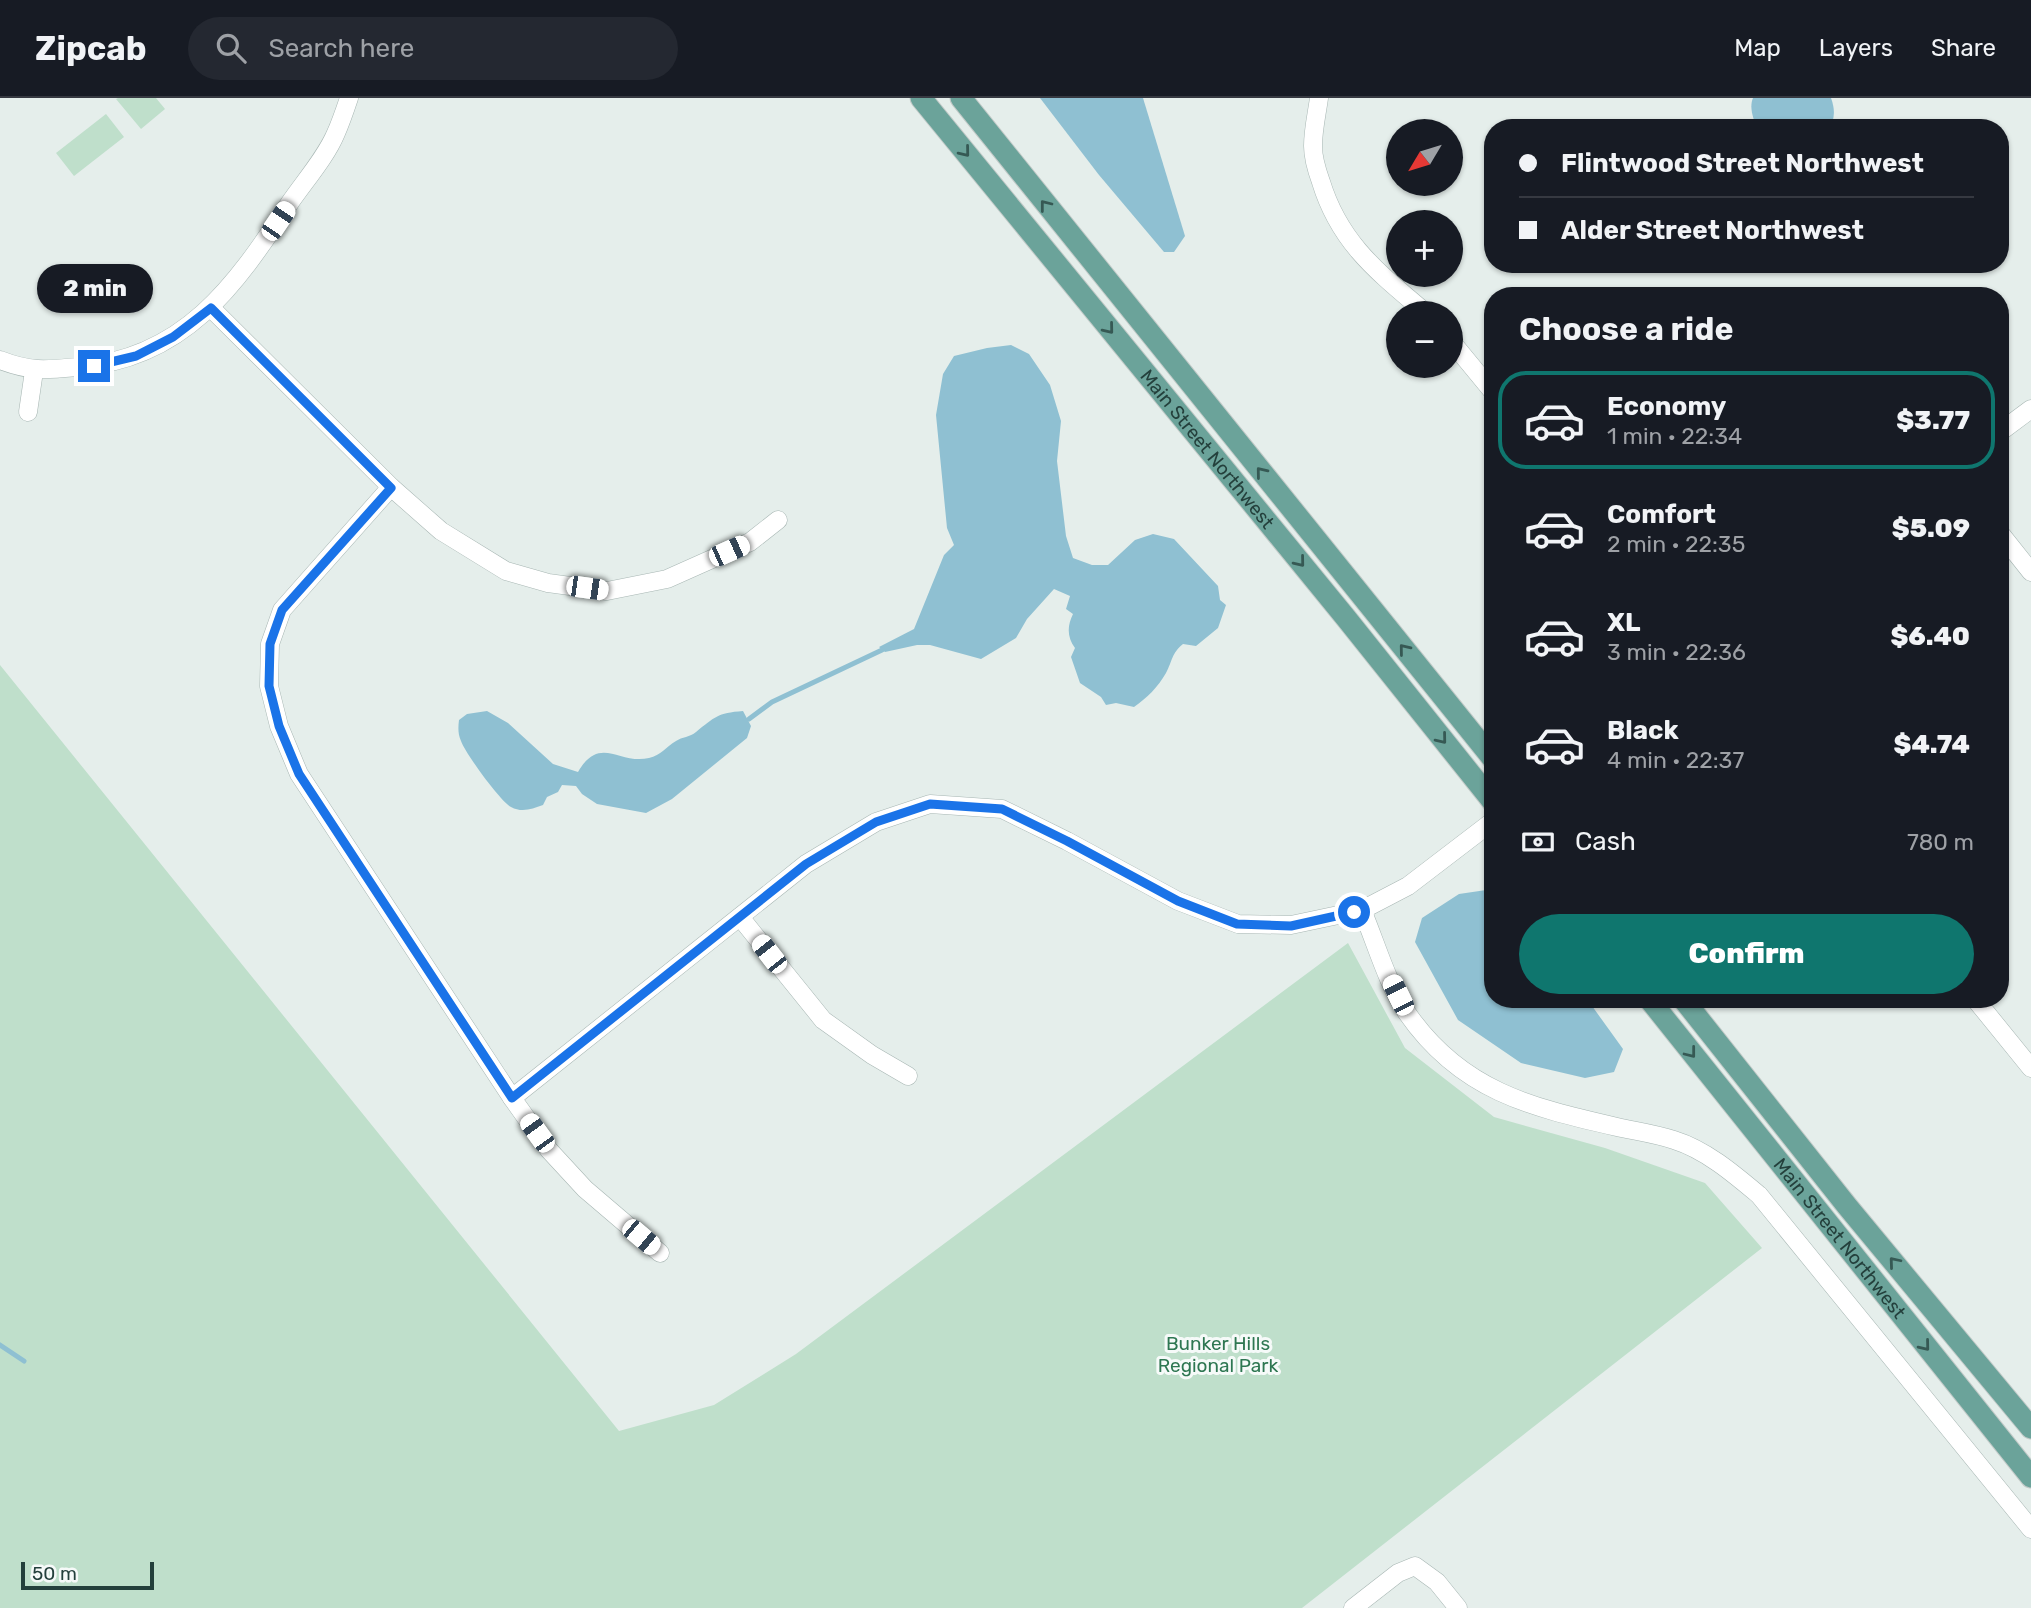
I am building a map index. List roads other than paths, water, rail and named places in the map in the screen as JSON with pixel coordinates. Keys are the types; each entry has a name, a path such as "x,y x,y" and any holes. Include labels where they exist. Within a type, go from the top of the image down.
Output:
{"main road":[{"name":"Main Street Northwest","path":"921,98 1484,791"},
{"name":"Main Street Northwest","path":"961,98 1484,748"},
{"name":"Main Street Northwest","path":"1656,1008 2031,1477"},
{"name":"Main Street Northwest","path":"1690,1008 1847,1206 2031,1428"}],"street":[{"path":"0,360 34,371 94,366 136,356 173,337 211,308 253,258 335,135 349,98"},
{"path":"1319,98 1313,147 1317,172 1328,206 1346,238 1365,261 1412,301"},
{"path":"211,308 391,488 442,531 506,571 548,583 607,591 667,579 750,542 778,520"},
{"path":"1463,356 1484,381"},
{"path":"27,412 34,371"},
{"path":"2009,425 2031,409"},
{"path":"391,488 282,610 270,644 269,686 279,726 299,774 549,1150 584,1189 660,1253"},
{"path":"2009,544 2031,572"},
{"path":"512,1098 806,864 876,822 930,804 1002,809 1178,901 1237,924 1291,926 1362,910 1408,886 1484,828"},
{"path":"1362,910 1406,1011 1431,1044 1468,1075 1496,1092 1526,1105 1676,1140 1724,1166 1759,1195 2031,1529"},
{"path":"740,917 823,1020 872,1055 908,1076"},
{"path":"1982,1008 2031,1068"},
{"path":"1353,1608 1398,1573 1415,1566 1437,1582 1458,1608"}],"water":[{"path":"1040,98 1143,98 1185,236 1174,252 1164,252 1099,175"},
{"path":"1753,98 1831,98 1833,119 1754,119 1751,105"},
{"path":"1011,345 1029,354 1050,385 1061,421 1057,461 1066,536 1073,558 1092,565 1108,565 1135,540 1153,534 1174,539 1218,586 1220,600 1226,605 1218,628 1196,646 1183,644 1174,654 1159,683 1134,707 1116,703 1106,705 1101,697 1080,683 1071,657 1075,648 1069,631 1073,614 1066,609 1070,596 1054,589 1027,619 1016,638 981,659 930,645 885,652 879,647 914,629 944,555 954,545 947,528 936,415 943,374 954,356"},
{"path":"487,711 508,723 553,764 578,772 586,761 602,753 638,759 653,757 727,713 743,711 751,726 747,738 672,799 646,813 597,804 582,794 576,786 562,785 558,792 547,797 543,805 523,810 515,809 506,803 476,766 460,738 459,720 467,714"},
{"path":"1484,890 1484,1008 1593,1008 1623,1049 1614,1072 1585,1078 1521,1063 1458,1020 1415,942 1422,918 1459,894"}],"waterway":[{"path":"749,719 772,702 882,650"},
{"path":"0,1345 24,1361"}],"park label":[{"name":"Bunker Hills Regional Park","path":"1218,1354"}]}
